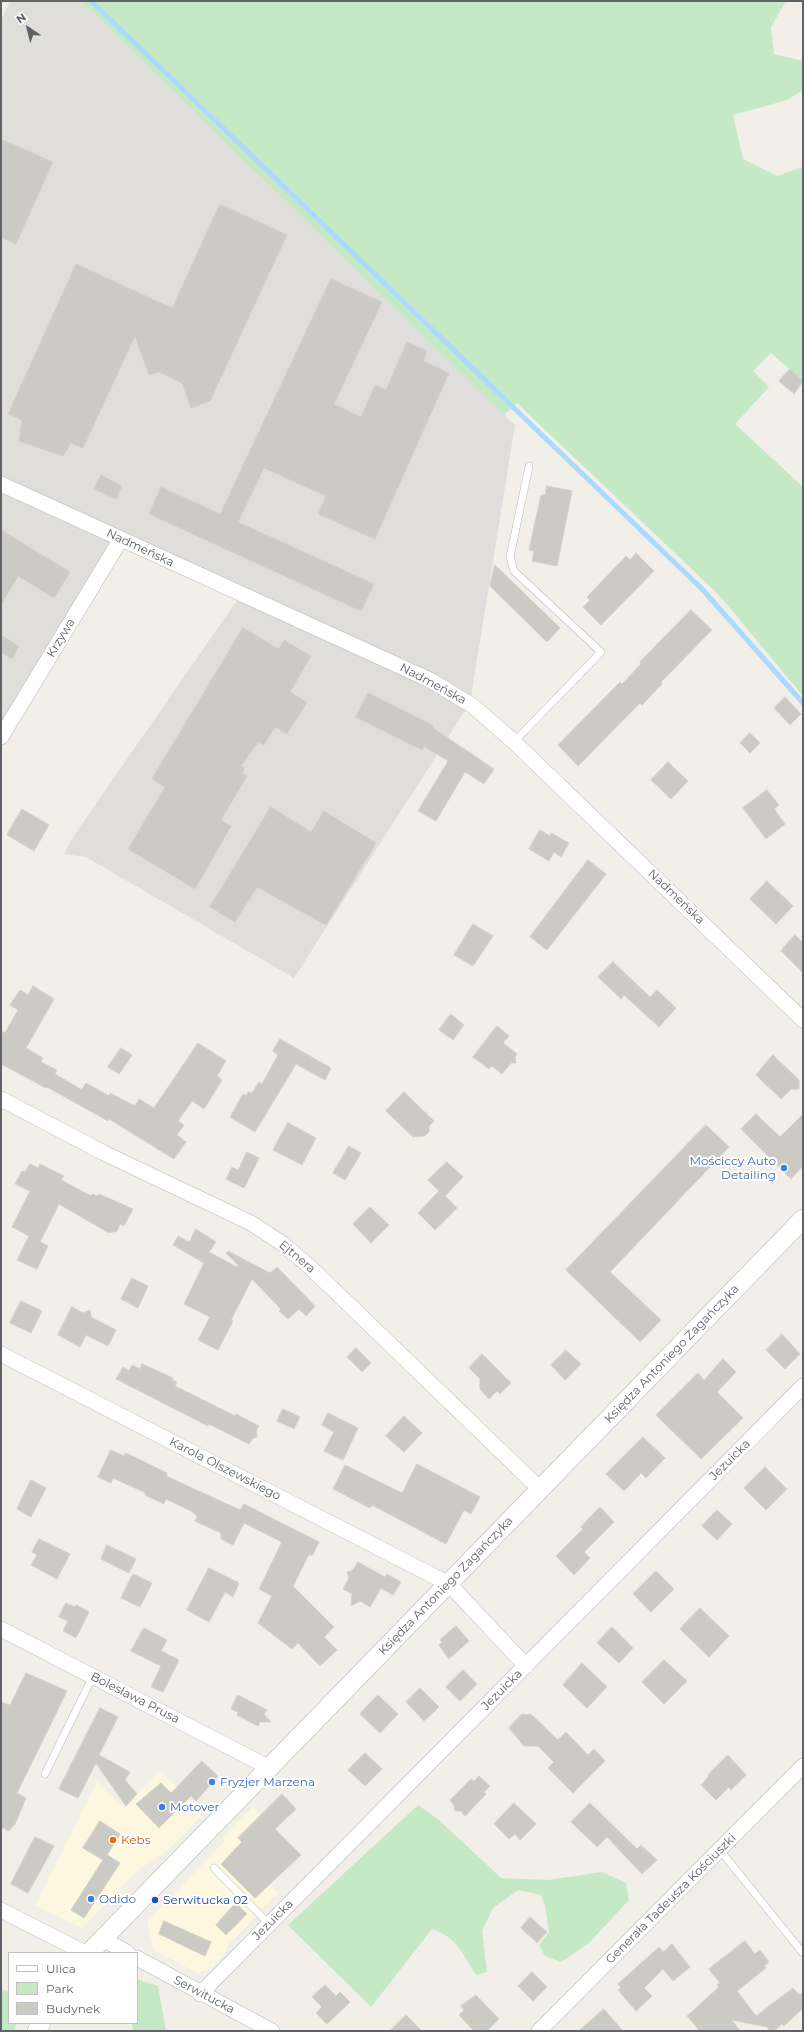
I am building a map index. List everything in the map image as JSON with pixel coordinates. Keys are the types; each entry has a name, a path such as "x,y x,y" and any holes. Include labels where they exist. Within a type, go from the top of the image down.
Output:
{"street":[{"name":"Nadmeńska","path":"1,484 430,680 474,706 514,742 803,1020"},
{"name":"Krzywa","path":"1,737 121,539"},
{"name":"Ejtnera","path":"1,1098 104,1153 251,1223 283,1244 310,1267 540,1490"},
{"name":"Księdza Antoniego Zagańczyka","path":"91,1952 803,1219"},
{"name":"Karola Olszewskiego","path":"1,1354 449,1584 526,1666"},
{"name":"Jezuicka","path":"200,1994 803,1386"},
{"name":"Bolesława Prusa","path":"1,1629 270,1768"},
{"name":"Generała Tadeusza Kościuszki","path":"539,2031 803,1766"},
{"path":"1,1910 83,1952"},
{"path":"103,1939 126,1952"},
{"name":"Serwitucka","path":"138,1959 200,1994 272,2031"}],"lane":[{"path":"514,742 601,652 514,571 510,557 528,466"},
{"path":"45,1774 93,1676"},
{"path":"720,1850 803,1953"},
{"path":"214,1868 269,1924"}],"shaded area":[{"path":"10,1 81,1 515,425 470,703 294,978 86,857 64,854 75,834 242,593 118,538 1,735 1,20"},
{"path":"160,1771 203,1814 166,1852 138,1870 82,1928 35,1905 97,1781 124,1808"},
{"path":"253,1807 281,1834 251,1866 278,1893 229,1944 225,1954 210,1969 197,1973 154,1950 147,1922 225,1841 222,1838"}],"green space":[{"path":"81,1 786,1 771,27 774,54 803,61 803,90 787,100 733,115 743,159 777,176 803,167 803,381 771,353 753,371 769,387 735,424 803,487 803,696 719,595 517,403 504,415"},
{"path":"418,1805 439,1820 501,1878 548,1880 602,1872 626,1883 629,1900 588,1944 561,1962 545,1956 539,1945 549,1932 545,1905 541,1895 518,1890 493,1908 482,1931 487,1972 476,1975 463,1954 453,1942 441,1932 432,1929 371,2007 288,1925"},
{"path":"138,1979 158,1986 166,2031 133,2031 132,2024 138,2024"},
{"path":"1,1989 8,1992 8,2024 17,2024 14,2031 1,2031"}],"building":[{"path":"1,139 53,162 16,244 1,237"},
{"path":"220,204 287,235 210,401 191,408 182,383 159,372 149,375 135,336 83,448 71,443 63,456 19,441 22,420 8,414 76,264 172,308"},
{"path":"331,279 382,302 334,404 361,417 375,385 386,390 407,342 427,351 423,361 449,373 375,539 318,514 326,496 264,468 238,522 374,584 361,611 149,514 161,487 220,514"},
{"path":"790,369 803,381 794,394 779,381"},
{"path":"101,475 122,486 116,499 94,489"},
{"path":"547,486 572,491 557,566 532,561 534,551 529,550 541,495 545,495"},
{"path":"1,530 70,572 54,598 18,576 1,605"},
{"path":"636,553 654,571 601,625 583,607 590,600 587,597 626,556 630,560"},
{"path":"495,565 560,628 547,642 490,586"},
{"path":"691,610 712,630 661,682 662,684 642,705 640,703 578,766 558,745 620,682 622,684 641,664 640,662"},
{"path":"243,628 279,649 284,640 311,656 290,692 307,702 287,734 275,727 264,745 258,742 241,766 245,768 242,773 247,776 221,820 231,826 195,889 128,849 165,787 152,779"},
{"path":"1,635 19,646 12,659 1,652"},
{"path":"368,693 434,726 433,728 494,769 484,784 465,772 436,821 418,811 448,761 424,746 422,750 356,717"},
{"path":"785,697 801,714 790,725 774,708"},
{"path":"750,733 760,743 750,753 740,743"},
{"path":"668,762 688,781 671,799 651,780"},
{"path":"767,790 779,805 774,809 785,824 766,839 743,808"},
{"path":"271,807 311,832 324,811 376,843 326,925 257,887 235,922 210,907"},
{"path":"22,809 49,825 34,851 7,835"},
{"path":"540,830 550,836 551,833 569,843 561,857 554,852 549,861 529,849"},
{"path":"588,860 606,874 547,950 530,937"},
{"path":"767,881 793,906 776,924 750,899"},
{"path":"473,924 493,936 473,966 454,955"},
{"path":"795,935 803,943 803,973 781,951"},
{"path":"613,962 650,997 657,990 676,1008 659,1027 624,995 621,999 598,977"},
{"path":"33,986 54,999 26,1048 43,1058 41,1062 57,1070 55,1074 82,1090 86,1083 109,1096 110,1093 135,1106 139,1099 154,1108 198,1043 226,1061 217,1076 222,1080 204,1109 192,1101 178,1121 184,1125 177,1135 186,1142 174,1159 109,1119 108,1121 47,1087 46,1088 1,1064 1,1031 5,1033 18,1010 10,1005 20,990 28,995"},
{"path":"451,1014 464,1025 453,1040 439,1030"},
{"path":"497,1026 509,1036 503,1043 517,1054 515,1057 516,1063 511,1063 502,1074 492,1066 489,1069 473,1057"},
{"path":"280,1039 331,1068 325,1080 296,1064 255,1132 230,1117 243,1094 246,1096 248,1092 252,1093 259,1082 262,1084 278,1055 273,1051"},
{"path":"121,1048 132,1055 119,1074 108,1067"},
{"path":"773,1055 799,1080 799,1089 791,1089 781,1099 756,1075"},
{"path":"404,1092 434,1121 429,1126 429,1132 425,1136 413,1137 386,1111"},
{"path":"756,1114 780,1137 803,1114 803,1166 791,1179 741,1129"},
{"path":"288,1123 316,1138 302,1165 273,1150"},
{"path":"706,1125 729,1147 610,1272 661,1320 640,1342 566,1270"},
{"path":"349,1146 361,1153 345,1180 333,1173"},
{"path":"247,1152 259,1158 244,1188 226,1179 232,1167 238,1170"},
{"path":"447,1162 463,1177 445,1196 457,1208 435,1230 418,1213 439,1191 428,1180"},
{"path":"30,1164 38,1168 40,1164 64,1176 61,1180 91,1196 92,1194 97,1196 99,1194 133,1209 124,1226 120,1224 117,1231 109,1233 59,1204 40,1242 48,1246 37,1269 17,1260 29,1236 12,1227 30,1191 15,1184 22,1171 25,1172"},
{"path":"370,1207 389,1225 371,1243 353,1224"},
{"path":"196,1229 216,1242 209,1252 237,1267 238,1265 226,1253 228,1251 270,1273 277,1267 315,1306 306,1316 299,1309 288,1319 279,1311 281,1309 252,1279 231,1320 233,1321 218,1350 198,1340 210,1317 184,1304 204,1263 173,1245 178,1236 189,1242"},
{"path":"132,1278 148,1286 138,1308 121,1299"},
{"path":"21,1301 42,1311 31,1333 10,1323"},
{"path":"72,1307 83,1313 90,1310 91,1317 116,1330 108,1346 86,1335 80,1347 58,1335"},
{"path":"782,1334 800,1354 785,1369 766,1350"},
{"path":"356,1348 371,1363 362,1372 347,1357"},
{"path":"566,1350 581,1364 565,1380 551,1365"},
{"path":"482,1354 511,1383 500,1394 497,1391 489,1399 480,1389 480,1379 469,1368"},
{"path":"723,1359 736,1372 717,1392 743,1418 701,1459 656,1415 698,1373 704,1380"},
{"path":"142,1364 173,1378 172,1380 177,1382 175,1386 235,1416 236,1414 259,1426 256,1431 257,1437 252,1439 249,1444 209,1424 208,1426 116,1379 123,1367 129,1371 132,1365 140,1369"},
{"path":"283,1409 300,1417 294,1429 277,1421"},
{"path":"328,1413 358,1428 343,1460 324,1451 334,1432 322,1425"},
{"path":"404,1416 422,1433 404,1452 386,1436"},
{"path":"643,1437 665,1458 646,1478 641,1473 624,1491 606,1474"},
{"path":"111,1450 124,1456 126,1453 167,1473 166,1476 240,1510 244,1504 319,1542 312,1556 309,1554 293,1586 334,1627 324,1637 337,1650 320,1666 298,1643 292,1649 258,1623 272,1596 259,1589 282,1542 244,1523 233,1545 221,1539 221,1533 195,1521 197,1516 191,1511 166,1499 164,1504 145,1495 146,1493 113,1478 111,1483 98,1477"},
{"path":"417,1464 480,1497 471,1514 464,1510 446,1544 372,1505 370,1508 333,1489 345,1465 402,1493"},
{"path":"765,1467 787,1489 766,1510 744,1488"},
{"path":"31,1480 46,1488 31,1517 17,1509"},
{"path":"600,1507 614,1522 584,1552 590,1558 574,1575 556,1556 583,1529 581,1527"},
{"path":"717,1510 732,1524 717,1540 702,1526"},
{"path":"39,1539 70,1554 57,1579 31,1565 37,1555 32,1552"},
{"path":"107,1545 136,1559 129,1573 101,1559"},
{"path":"358,1562 385,1577 387,1574 401,1582 393,1595 381,1588 370,1607 360,1601 351,1606 352,1594 343,1589 349,1578 347,1572 353,1570"},
{"path":"209,1568 239,1583 233,1597 225,1592 209,1622 187,1610"},
{"path":"656,1571 674,1589 651,1612 633,1594"},
{"path":"133,1574 152,1583 140,1607 121,1598"},
{"path":"66,1603 75,1607 76,1605 89,1612 76,1638 63,1631 68,1621 59,1617"},
{"path":"700,1608 729,1636 709,1657 680,1629"},
{"path":"456,1626 469,1641 449,1659 439,1645 442,1642 440,1640"},
{"path":"612,1627 633,1648 619,1663 597,1643"},
{"path":"144,1628 167,1640 161,1651 179,1660 163,1692 151,1687 161,1666 131,1651"},
{"path":"664,1660 687,1681 664,1704 642,1682"},
{"path":"582,1663 607,1687 587,1708 563,1685"},
{"path":"463,1670 477,1684 460,1701 446,1687"},
{"path":"26,1673 67,1691 17,1793 26,1798 15,1824 9,1831 1,1827 1,1702 10,1705"},
{"path":"420,1688 439,1707 424,1721 406,1702"},
{"path":"238,1695 267,1710 264,1714 271,1722 260,1722 258,1726 237,1715 238,1712 231,1709"},
{"path":"378,1695 398,1714 380,1733 360,1714"},
{"path":"100,1708 118,1717 99,1755 130,1772 125,1780 137,1794 126,1806 96,1763 78,1798 59,1789"},
{"path":"522,1714 532,1715 558,1740 566,1732 588,1755 594,1749 605,1761 573,1793 548,1768 554,1762 538,1746 524,1746 509,1728"},
{"path":"365,1753 382,1769 365,1786 348,1770"},
{"path":"728,1755 746,1775 731,1790 729,1787 716,1800 701,1785 709,1776 708,1775"},
{"path":"202,1761 218,1776 196,1801 191,1796 159,1828 136,1804 161,1783 171,1793"},
{"path":"479,1776 490,1786 484,1792 486,1794 465,1816 461,1811 455,1811 454,1805 450,1800 471,1779 474,1781"},
{"path":"282,1794 296,1809 275,1829 301,1855 255,1898 221,1864 242,1842 238,1838"},
{"path":"514,1803 536,1824 520,1840 515,1834 509,1839 494,1824"},
{"path":"590,1803 637,1849 641,1845 657,1860 642,1874 607,1837 597,1847 571,1822"},
{"path":"100,1821 120,1834 107,1855 120,1863 84,1918 71,1910 103,1860 83,1848"},
{"path":"35,1837 54,1846 28,1893 11,1884"},
{"path":"236,1903 247,1914 226,1935 216,1925"},
{"path":"530,1917 547,1932 537,1943 521,1928"},
{"path":"164,1921 211,1942 205,1956 159,1934"},
{"path":"745,1941 755,1954 760,1950 769,1962 764,1966 766,1968 737,1991 756,2016 793,1988 798,1994 803,1994 803,2008 784,2026 782,2024 774,2031 770,2031 767,2027 732,2020 740,2031 700,2031 687,2016 719,1987 717,1985 720,1983 709,1969"},
{"path":"672,1944 690,1967 673,1981 663,1969 644,1988 652,1996 636,2011 618,1990 621,1988 618,1984 659,1947 663,1952"},
{"path":"532,1972 547,1987 533,2001 518,1986"},
{"path":"325,1985 336,1996 340,1992 350,2002 327,2024 316,2013 322,2007 312,1997"},
{"path":"476,1995 499,2019 487,2031 474,2031 459,2015 464,2010 461,2006"},
{"path":"604,2009 623,2031 579,2031"},
{"path":"406,2015 422,2031 390,2031"}],"waterway":[{"path":"91,1 702,589 803,703"}],"place":[{"name":"Mościccy Auto Detailing","path":"784,1168"},
{"name":"Fryzjer Marzena","path":"212,1782"},
{"name":"Motover","path":"162,1807"},
{"name":"Kebs","path":"113,1840"},
{"name":"Odido","path":"91,1899"},
{"name":"Serwitucka 02","path":"155,1900"}]}
